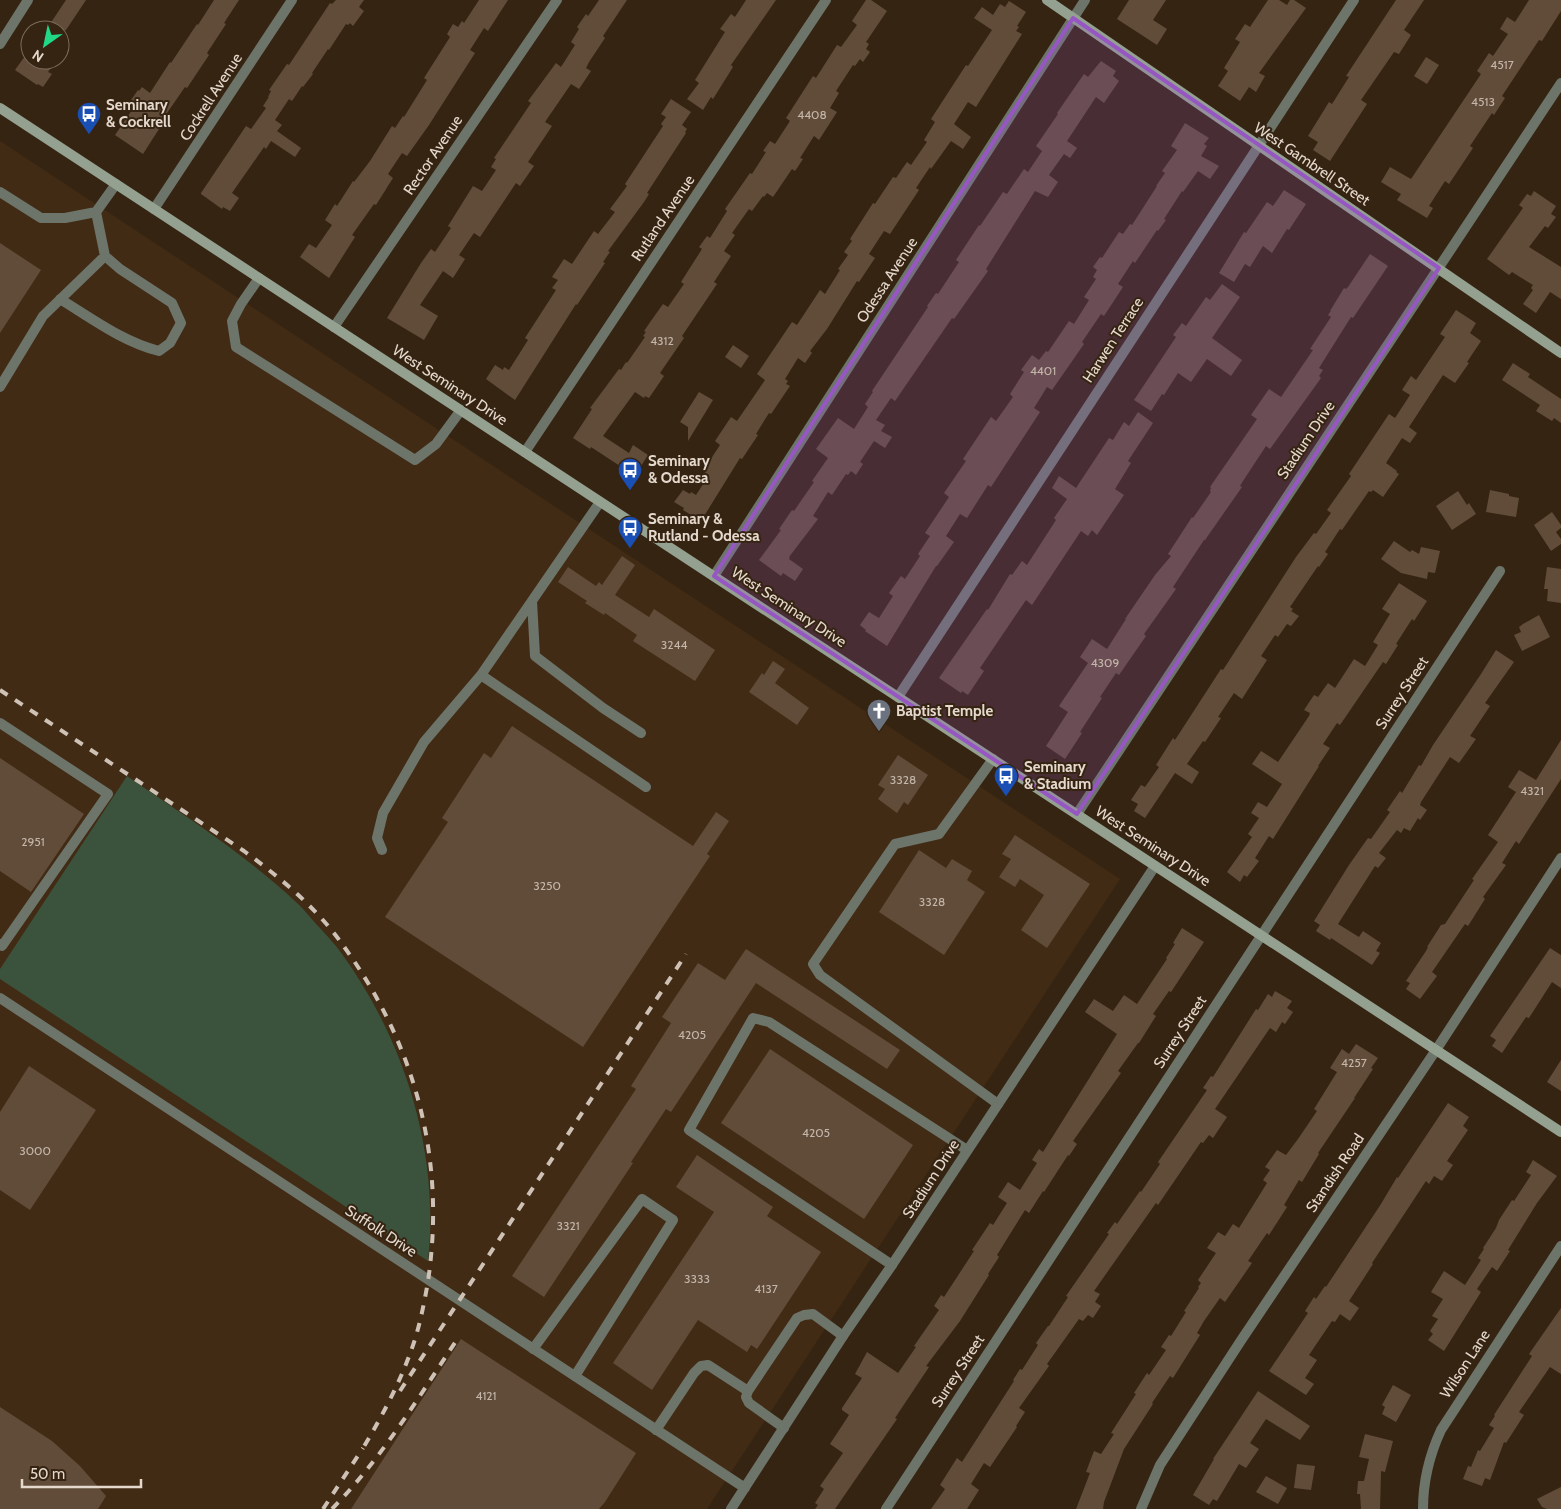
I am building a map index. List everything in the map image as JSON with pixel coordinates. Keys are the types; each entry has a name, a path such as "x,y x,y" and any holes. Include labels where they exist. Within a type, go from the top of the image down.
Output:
{"main road":[{"name":"West Gambrell Street","path":"1047,0 1561,353"},
{"name":"West Seminary Drive","path":"0,108 1561,1132"}],"street":[{"path":"0,44 28,0"},
{"name":"Cockrell Avenue","path":"154,209 292,0"},
{"name":"Rector Avenue","path":"334,327 557,0"},
{"name":"Rutland Avenue","path":"525,452 826,0"},
{"name":"Odessa Avenue","path":"714,576 1085,0"},
{"name":"Harwen Terrace","path":"898,697 1354,0"},
{"name":"Stadium Drive","path":"1077,814 1560,87"},
{"path":"0,192 40,218 65,218 96,212 116,184"},
{"path":"60,299 116,333 146,348 159,351 170,343 181,323 172,303 105,256 96,212"},
{"path":"0,387 43,316 105,256"},
{"path":"259,278 232,321 236,347 415,460 436,444 461,410"},
{"path":"382,850 377,838 383,813 424,742 481,675 600,502"},
{"name":"Surrey Street","path":"886,1509 1500,571"},
{"path":"532,601 535,656 603,708 641,733"},
{"path":"481,675 646,787"},
{"path":"0,723 108,794 2,946 0,944"},
{"path":"992,759 940,834 895,844 812,964 820,975 998,1104"},
{"name":"Standish Road","path":"1141,1509 1160,1465 1240,1342 1436,1050 1561,858"},
{"name":"Stadium Drive","path":"731,1509 843,1336 892,1265 1155,866"},
{"name":"Suffolk Drive","path":"0,998 745,1488"},
{"path":"892,1265 688,1130 753,1018 769,1022 968,1150"},
{"path":"533,1349 642,1199 673,1220 575,1376"},
{"name":"Wilson Lane","path":"1423,1509 1423,1490 1430,1454 1440,1430 1561,1246"},
{"path":"784,1428 749,1403 746,1397 748,1391 797,1318 813,1314 843,1336"},
{"path":"656,1430 694,1373 701,1366 708,1365 748,1391"}],"highlighted area":[{"path":"1073,18 1439,268 1077,814 714,576"}],"shaded area":[{"path":"0,141 1120,879 707,1509 0,1509"}],"green space":[{"path":"127,776 214,836 277,885 300,906 334,944 364,988 384,1023 400,1061 423,1139 430,1220 428,1261 0,979 0,969"}],"building":[{"path":"66,0 86,0 70,24 70,20 53,20"},
{"path":"214,0 239,0 207,53 209,55 187,88 185,87 167,113 168,115 143,154 115,135 136,104 131,100 142,87 150,93"},
{"path":"336,0 364,0 359,7 364,11 353,26 350,23 346,24 313,74 292,101 289,99 275,120 282,125 277,131 301,148 295,157 271,141 266,149 264,147 232,193 239,198 230,211 223,207 222,209 201,193 246,126 251,129 266,108 263,106 269,97 271,91 269,90 287,64 289,65 330,3 332,4"},
{"path":"479,0 508,0 488,31 484,28 470,50 475,53 429,125 407,156 402,153 388,174 393,178 376,205 374,204 352,235 355,237 329,278 300,257 309,244 316,248 332,225 325,220 335,204 337,206 353,181 370,161 392,126 395,128 404,117 427,80 424,78 450,37 447,34 453,24 458,27 462,21 464,23"},
{"path":"599,0 627,0 603,36 605,38 586,68 591,71 579,89 571,84 545,122 552,126 528,162 534,166 520,186 516,183 480,237 474,233 459,255 465,259 453,278 443,271 420,305 438,316 424,340 387,318 421,263 431,249 435,252 451,228 448,226 473,186 482,191 496,170 491,167 496,159 494,158 531,103 528,101 556,63 561,67 575,45 571,42 579,29 577,27 586,14 588,16"},
{"path":"746,0 776,0 731,65 733,67 713,99 711,97 703,110 687,99 699,83 695,80 725,32 720,29 731,14 735,17"},
{"path":"866,0 871,0 887,11 866,42 869,44 866,49 870,52 863,62 860,59 855,66 853,65 836,91 839,93 830,108 837,112 819,140 814,136 800,158 803,159 795,171 792,169 773,197 767,193 763,196 752,211 749,209 732,233 735,235 724,251 731,256 714,282 717,284 682,336 684,338 660,373 664,376 649,398 645,396 644,398 635,392 603,436 629,453 633,445 648,455 634,477 591,447 590,449 573,438 592,409 590,408 619,369 621,370 627,363 645,337 643,336 646,332 644,331 663,304 668,307 684,284 681,282 702,249 699,247 707,236 710,238 727,211 725,209 750,173 752,174 766,152 763,151 770,141 775,144 790,121 786,118 813,76 816,78 837,45 841,47 857,25 852,21"},
{"path":"1129,0 1166,0 1153,20 1167,29 1157,45 1117,19"},
{"path":"1268,0 1279,0 1287,5 1290,0 1294,0 1306,8 1259,73 1265,76 1256,92 1249,87 1240,101 1218,86 1228,71 1224,68 1240,42 1235,39 1245,24 1250,27"},
{"path":"1396,0 1424,0 1404,30 1411,35 1399,54 1394,52 1361,100 1367,104 1330,161 1313,150 1318,142 1308,136 1329,102 1332,104 1349,77 1346,76"},
{"path":"1529,0 1561,0 1561,11 1542,41 1539,40 1502,96 1505,98 1494,115 1492,113 1470,146 1473,148 1449,184 1445,181 1429,206 1433,208 1427,218 1397,200 1401,194 1381,182 1390,167 1411,179 1481,74 1477,71 1489,53 1493,56 1508,34 1500,29 1507,17 1515,22"},
{"path":"1009,1 1026,12 1016,31 1022,34 976,107 968,102 954,124 971,137 963,149 951,141 916,188 919,190 890,234 884,231 869,254 875,258 859,282 857,281 827,329 810,351 812,353 805,363 798,358 785,379 788,381 786,384 790,386 771,414 769,413 756,434 758,435 742,459 740,458 701,521 683,510 684,508 674,502 683,490 696,495 709,475 703,471 720,445 715,441 731,417 737,421 765,380 757,374 792,322 797,325 820,290 825,294 840,270 838,269 848,255 844,252 852,241 850,239 873,203 875,204 893,177 896,178 907,162 911,165 927,142 924,140 935,122 931,119 966,65 968,66 992,30 974,18 982,7 993,15 1000,4 1005,7"},
{"path":"1426,57 1439,65 1427,84 1414,76"},
{"path":"1101,61 1116,71 1113,76 1119,81 1104,103 1096,97 1067,141 1077,148 1070,158 1064,154 1049,175 1058,182 1048,197 1035,191 986,269 988,271 954,319 952,318 895,401 891,398 876,420 885,425 881,431 892,437 885,448 874,441 860,462 863,464 856,475 851,471 848,475 846,474 832,495 828,492 813,516 818,519 789,557 789,559 803,569 795,581 783,573 781,576 759,560 781,530 779,529 792,510 794,511 814,482 812,481 828,458 816,449 838,418 854,429 868,407 865,404 872,391 927,306 936,293 938,294 959,262 956,260 979,225 1003,192 1007,194 1024,169 1028,172 1042,151 1036,146 1057,113 1084,74 1088,77"},
{"path":"20,63 20,70 49,70 48,72 52,74 43,87 15,70"},
{"path":"671,99 691,112 682,125 687,129 686,133 647,193 649,194 644,202 608,251 610,252 603,262 605,263 576,304 515,400 486,379 495,365 503,370 504,367 509,370 528,340 525,338 556,290 552,288 558,280 552,277 564,259 572,264 594,231 598,234 615,212 610,209 627,186 625,184 663,126 661,124 666,117 661,114"},
{"path":"1185,123 1209,138 1204,144 1207,146 1201,156 1219,166 1210,179 1198,171 1182,191 1164,219 1166,220 1135,263 1133,261 1118,284 1123,287 1104,316 1101,314 1082,342 1084,344 1052,390 1047,387 1034,408 1040,412 991,487 988,485 967,518 960,514 946,536 954,542 936,566 887,646 865,631 860,625 869,612 879,618 893,596 889,593 901,576 905,579 920,556 918,554 930,536 925,533 949,497 944,493 966,461 963,459 991,417 996,421 1013,397 1010,394 1024,372 1021,370 1032,355 1039,360 1046,351 1048,352 1069,321 1074,324 1089,300 1084,297 1096,279 1093,277 1097,270 1093,267 1100,257 1102,258 1119,232 1123,234 1130,224 1132,225 1157,186 1165,173 1162,171 1177,150 1171,146"},
{"path":"1284,190 1306,204 1272,253 1263,246 1250,267 1245,264 1234,282 1219,273 1244,232 1246,233 1267,202 1273,206"},
{"path":"1534,191 1556,206 1551,214 1556,217 1548,228 1545,226 1529,247 1561,267 1561,299 1550,292 1536,313 1523,304 1533,290 1531,288 1533,285 1512,272 1509,275 1487,259 1523,208 1519,205 1527,194 1531,196"},
{"path":"0,243 41,270 0,333"},
{"path":"1370,254 1388,266 1353,318 1351,317 1319,368 1323,370 1319,376 1321,378 1270,449 1266,446 1240,486 1242,487 1173,587 1176,589 1144,634 1146,636 1119,675 1116,673 1100,697 1102,698 1065,759 1046,746 1068,712 1059,706 1088,663 1080,657 1092,639 1107,649 1155,575 1171,556 1168,554 1211,492 1210,487 1257,419 1251,415 1269,389 1281,397 1313,350 1310,349 1331,317 1328,315 1344,288 1348,287"},
{"path":"1222,284 1240,297 1212,338 1242,360 1231,376 1207,359 1191,382 1178,373 1151,411 1134,400 1176,337 1173,335 1182,323 1186,326 1206,297 1210,300"},
{"path":"1456,310 1476,323 1470,333 1481,341 1467,362 1469,363 1455,383 1443,375 1409,427 1417,433 1410,443 1402,438 1386,463 1399,474 1383,497 1373,490 1369,491 1342,530 1340,529 1325,552 1328,554 1290,607 1293,609 1291,611 1299,616 1291,626 1287,624 1278,637 1275,635 1261,656 1267,660 1242,699 1234,693 1218,717 1221,718 1187,764 1199,772 1192,784 1175,773 1145,818 1134,811 1138,804 1131,800 1141,785 1145,787 1159,767 1156,765 1173,738 1175,740 1221,669 1223,670 1296,557 1331,513 1327,510 1351,476 1349,474 1389,414 1395,418 1410,395 1402,390 1411,376 1416,380 1445,337 1440,334"},
{"path":"733,345 749,356 741,368 725,357"},
{"path":"1513,363 1530,374 1528,377 1561,399 1561,423 1554,418 1552,421 1536,411 1540,405 1502,380"},
{"path":"699,392 713,400 688,441 688,427 680,422"},
{"path":"1138,412 1153,423 1128,461 1131,463 1115,489 1124,495 1097,535 1092,530 1088,536 1081,531 1032,605 1026,600 980,668 984,671 968,695 962,691 961,693 939,678 988,610 1010,574 1012,575 1022,561 1027,565 1056,520 1054,518 1067,499 1052,488 1059,476 1076,488 1109,438 1113,440 1124,422 1129,426"},
{"path":"1490,490 1519,498 1516,517 1486,512"},
{"path":"1458,491 1467,505 1469,503 1476,514 1452,530 1436,506"},
{"path":"1552,512 1561,525 1561,528 1556,532 1561,539 1561,544 1551,551 1534,525"},
{"path":"1394,541 1410,552 1412,550 1419,554 1421,547 1440,551 1435,573 1428,572 1427,579 1401,573 1381,559"},
{"path":"622,556 635,565 615,595 649,617 654,609 715,650 695,681 633,641 637,635 605,613 604,615 585,603 587,601 558,582 568,567 596,586 599,582 602,585"},
{"path":"1547,567 1561,569 1561,603 1547,601 1548,589 1544,589"},
{"path":"1399,583 1427,601 1414,621 1412,619 1386,664 1383,662 1340,725 1337,723 1323,744 1330,748 1273,839 1269,836 1255,858 1259,861 1247,877 1244,875 1240,882 1227,872 1252,837 1248,834 1259,818 1251,813 1258,802 1267,807 1282,784 1252,764 1261,751 1278,762 1309,716 1310,713 1304,710 1314,695 1318,697 1328,683 1335,688 1354,659 1365,666 1378,645 1373,642 1390,614 1382,609"},
{"path":"1539,615 1550,637 1522,651 1514,635 1521,632 1519,627"},
{"path":"1496,650 1514,662 1485,703 1490,706 1470,736 1476,739 1459,763 1450,757 1421,802 1420,805 1427,810 1420,820 1418,818 1410,831 1404,828 1401,833 1397,830 1379,853 1386,858 1378,868 1375,866 1338,924 1359,937 1363,931 1381,943 1376,951 1380,953 1372,965 1331,938 1330,940 1316,931 1320,925 1314,921 1349,865 1390,812 1387,810 1400,791 1402,793 1419,765 1421,766"},
{"path":"773,661 785,669 775,683 809,708 797,725 749,692"},
{"path":"512,726 693,846 716,812 729,821 707,854 710,856 583,1047 385,917 448,822 442,818 484,753 491,758"},
{"path":"1561,740 1561,779 1519,844 1516,841 1502,863 1506,865 1483,897 1485,899 1468,926 1465,924 1432,972 1437,976 1420,999 1406,989 1410,983 1406,981 1441,925 1445,924 1474,880 1472,879 1498,842 1488,835 1516,792 1508,787 1519,770 1536,780"},
{"path":"898,755 928,775 908,805 904,802 897,813 878,799 885,789 878,785"},
{"path":"0,758 84,814 31,892 0,871"},
{"path":"1015,835 1090,884 1047,948 1021,930 1044,895 1020,879 1015,887 999,877 1011,859 1002,854"},
{"path":"919,850 946,868 952,859 972,871 967,880 985,892 944,955 879,912"},
{"path":"1182,928 1204,942 1171,992 1169,991 1153,1014 1156,1016 1118,1071 1121,1073 1073,1141 1077,1144 1029,1213 1025,1210 997,1255 999,1257 989,1275 960,1321 926,1366 929,1367 895,1418 897,1419 835,1509 815,1509 818,1505 815,1503 824,1489 820,1486 843,1453 830,1444 849,1415 842,1408 862,1378 855,1374 867,1352 898,1373 939,1310 934,1306 941,1295 944,1297 990,1223 993,1225 1007,1203 998,1197 1008,1182 1020,1190 1037,1163 1032,1160 1039,1149 1043,1152 1117,1034 1085,1012 1094,999 1113,1011 1124,995 1137,1004 1167,959 1175,944 1173,943"},
{"path":"1550,948 1561,955 1561,988 1552,982 1529,1018 1526,1017 1502,1053 1492,1046 1496,1040 1490,1036"},
{"path":"746,949 900,1050 887,1069 756,983 671,1112 666,1109 631,1162 633,1163 544,1297 512,1276 636,1089 631,1086 671,1023 662,1017 698,963 725,980"},
{"path":"1275,991 1292,1001 1287,1008 1293,1012 1285,1024 1282,1022 1276,1032 1270,1028 1215,1109 1227,1117 1213,1138 1209,1135 1203,1143 1201,1142 1158,1205 1156,1203 1094,1291 1100,1294 1095,1302 1101,1306 1093,1318 1088,1315 1083,1321 1079,1319 1047,1364 1049,1366 1019,1408 1025,1412 1017,1427 990,1467 984,1463 971,1484 979,1490 967,1509 931,1509 945,1489 940,1485 957,1458 962,1462 1020,1369 1022,1370 1038,1345 1036,1343 1068,1297 1066,1296 1109,1234 1107,1233 1115,1222 1117,1224 1160,1164 1158,1162 1207,1090 1203,1088 1211,1076 1213,1077 1256,1009 1258,1010 1268,994 1272,997"},
{"path":"1356,1044 1378,1058 1371,1068 1373,1069 1318,1153 1302,1182 1299,1180 1284,1205 1287,1207 1269,1235 1267,1233 1248,1261 1252,1263 1225,1302 1220,1298 1204,1321 1197,1333 1200,1335 1173,1378 1170,1376 1152,1403 1124,1449 1103,1509 1076,1509 1090,1473 1086,1472 1094,1451 1101,1454 1114,1434 1111,1433 1136,1394 1134,1393 1147,1373 1149,1375 1166,1350 1161,1347 1169,1335 1171,1336 1199,1288 1201,1283 1198,1280 1216,1253 1207,1248 1218,1232 1225,1236 1233,1224 1239,1228 1267,1183 1263,1180 1270,1170 1265,1167 1277,1150 1286,1155 1298,1139 1317,1111 1314,1109 1337,1072 1330,1068 1342,1049 1349,1054"},
{"path":"770,1049 913,1145 864,1219 721,1123"},
{"path":"1561,1060 1561,1091 1547,1082"},
{"path":"29,1066 96,1110 30,1210 0,1190 0,1112"},
{"path":"1448,1103 1469,1117 1463,1126 1468,1130 1447,1161 1453,1165 1442,1181 1434,1176 1429,1184 1426,1181 1349,1301 1359,1308 1350,1321 1340,1314 1335,1322 1332,1321 1309,1355 1317,1360 1305,1378 1314,1384 1306,1395 1269,1371 1308,1313 1305,1311 1314,1297 1316,1299 1326,1287 1397,1177"},
{"path":"697,1155 773,1207 767,1216 821,1252 757,1349 751,1345 747,1352 698,1320 652,1390 613,1363 714,1212 676,1187"},
{"path":"1533,1160 1557,1176 1537,1203 1497,1271 1492,1267 1477,1289 1481,1292 1444,1351 1428,1340 1433,1334 1430,1331 1438,1319 1432,1316 1443,1299 1431,1292 1444,1271 1465,1285 1481,1260 1478,1258 1499,1220 1531,1175 1526,1172"},
{"path":"1561,1308 1561,1374 1550,1367 1519,1412 1524,1415 1506,1443 1504,1442 1490,1480 1485,1478 1482,1486 1463,1479 1468,1466 1471,1467 1478,1450 1480,1451 1494,1428 1489,1425 1494,1415 1532,1356 1529,1354"},
{"path":"461,1339 636,1453 599,1509 351,1509"},
{"path":"1393,1385 1411,1395 1396,1422 1382,1414 1385,1407 1382,1405"},
{"path":"1258,1391 1310,1426 1300,1440 1266,1419 1250,1443 1259,1449 1246,1468 1239,1464 1217,1501 1213,1499 1209,1505 1193,1495 1213,1459"},
{"path":"0,1407 52,1441 80,1466 106,1496 98,1509 0,1509"},
{"path":"1365,1434 1393,1441 1385,1472 1381,1471 1380,1509 1361,1509 1360,1494 1357,1494 1358,1481 1364,1481 1369,1459 1359,1457"},
{"path":"1297,1464 1315,1466 1311,1490 1294,1488"},
{"path":"1266,1476 1287,1488 1278,1504 1256,1492"},
{"path":"1561,1487 1561,1509 1542,1507 1537,1499"}],"railway":[{"path":"0,690 244,851 286,884 323,920 345,948 370,986 390,1025 407,1065 420,1106 433,1192 433,1236 428,1281 414,1343 394,1390 360,1453"},
{"path":"400,1391 686,954"},
{"path":"332,1509 367,1470 413,1407 456,1341"},
{"path":"323,1509 363,1448"}],"place":[{"name":"Seminary & Cockrell","path":"89,135"},
{"name":"Seminary & Odessa","path":"630,491"},
{"name":"Seminary & Rutland - Odessa","path":"630,549"},
{"name":"Baptist Temple","path":"879,732"},
{"name":"Seminary & Stadium","path":"1006,797"}]}
